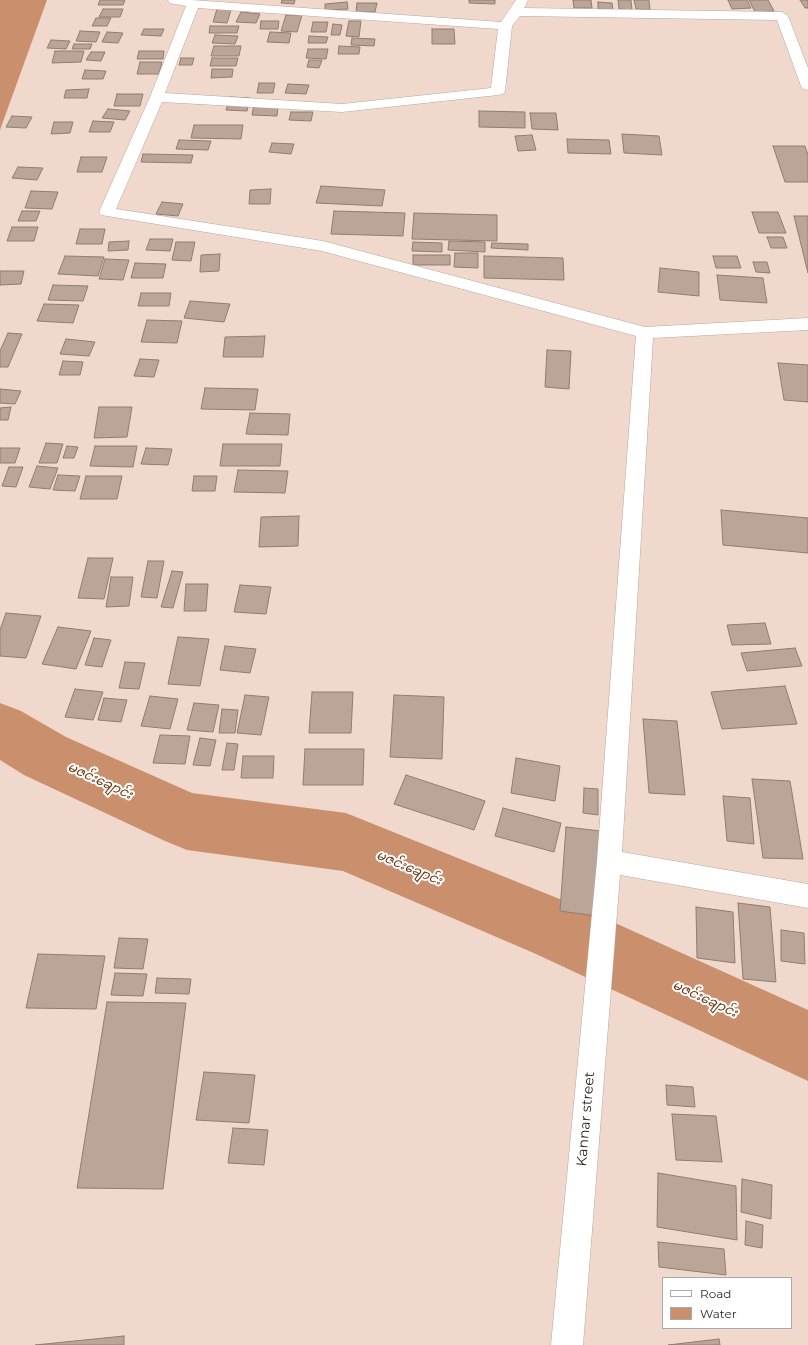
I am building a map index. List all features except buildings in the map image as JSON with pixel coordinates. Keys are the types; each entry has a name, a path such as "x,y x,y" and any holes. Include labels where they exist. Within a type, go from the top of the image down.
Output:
{"street":[{"path":"174,0 193,4 505,26"},
{"path":"193,4 157,97 107,212 324,246 646,332 808,324"},
{"path":"157,97 342,108 498,92 505,26 519,6 781,10 808,86"},
{"name":"Kannar street","path":"567,1345 609,861 646,332"},
{"path":"609,861 808,896"}],"water":[{"path":"0,0 47,0 0,130"}],"waterway":[{"name":"မဇင်းချောင်း","path":"0,729 45,756 187,821 346,842 559,931 808,1046"}]}
